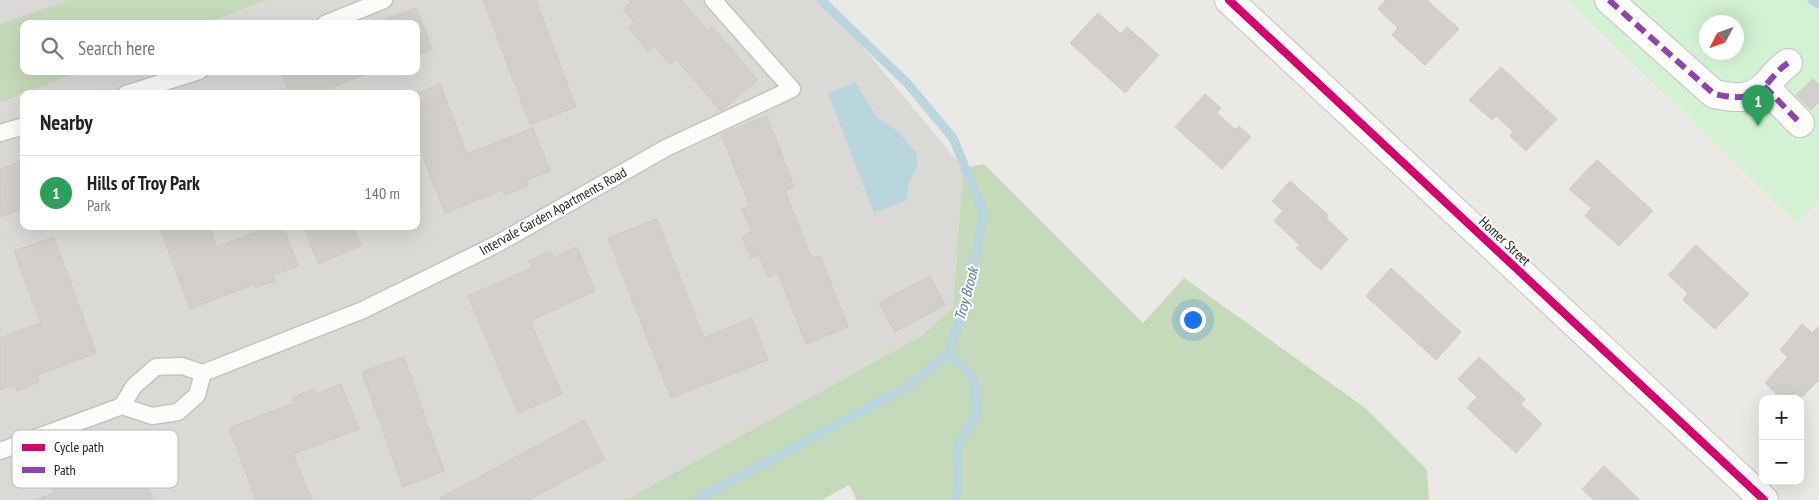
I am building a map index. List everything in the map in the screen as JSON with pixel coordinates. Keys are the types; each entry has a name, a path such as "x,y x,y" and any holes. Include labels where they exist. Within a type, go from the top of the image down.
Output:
{"street":[{"name":"Homer Street","path":"1230,0 1764,500"},
{"path":"1608,0 1714,94 1734,98 1753,95 1780,68 1788,63"},
{"path":"1764,86 1800,123"}],"lane":[{"path":"335,20 384,0"},
{"name":"Intervale Garden Apartments Road","path":"203,372 363,310 497,244 666,148 792,89 713,0"},
{"path":"139,90 186,75"},
{"path":"0,133 20,127"},
{"path":"55,430 122,406 152,416 178,412 197,395 203,372 182,366 156,367 134,386 122,406"},
{"path":"0,450 12,446"}],"shaded area":[{"path":"0,0 68,0 0,24"},
{"path":"267,0 824,0 963,168 953,307 921,336 625,500 0,500 0,103 20,95 20,230 420,230 420,90 34,90 73,75 420,75 420,20 215,20"}],"green space":[{"path":"68,0 267,0 215,20 20,20 20,75 73,75 34,90 20,90 20,95 0,103 0,24"},
{"path":"1568,0 1819,0 1819,200 1797,223"},
{"path":"984,164 1143,323 1184,278 1364,407 1427,470 1429,500 857,500 849,485 822,500 625,500 921,336 953,307 963,168"}],"water":[{"path":"855,82 877,118 900,133 917,155 917,168 908,184 907,200 874,213 828,93"}],"building":[{"path":"483,0 536,0 576,107 530,124"},
{"path":"629,0 681,0 708,31 712,27 758,80 721,111 676,59 670,64 654,46 648,51 628,28 635,23 623,9 631,2"},
{"path":"1386,0 1427,0 1459,29 1425,65 1392,35 1398,28 1378,9"},
{"path":"416,8 432,49 420,54 420,20 385,20"},
{"path":"1098,13 1121,34 1127,27 1159,55 1125,93 1070,43"},
{"path":"1501,67 1557,119 1526,151 1510,136 1513,131 1496,116 1492,120 1469,100"},
{"path":"282,75 364,75 326,90 288,90"},
{"path":"1813,79 1819,85 1819,102 1811,110 1796,95"},
{"path":"440,84 467,154 533,128 550,171 526,180 528,186 505,195 503,190 445,213 420,149 420,92"},
{"path":"1205,94 1221,108 1217,113 1236,130 1239,126 1251,137 1222,169 1175,127"},
{"path":"767,116 794,187 785,191 812,259 820,256 848,327 806,344 778,273 768,277 759,255 751,258 742,236 752,232 742,209 750,206 721,134"},
{"path":"1597,160 1653,211 1619,246 1585,216 1591,208 1569,189"},
{"path":"20,162 20,210 1,217 0,169"},
{"path":"1290,181 1328,215 1326,218 1348,239 1321,270 1296,248 1300,245 1274,221 1283,211 1272,201"},
{"path":"657,219 704,338 752,318 768,360 671,398 608,238"},
{"path":"160,230 211,230 217,247 260,230 284,230 298,266 273,275 275,281 255,288 254,284 190,309"},
{"path":"305,230 355,230 361,246 318,264"},
{"path":"54,237 96,353 37,375 39,382 17,391 15,385 0,390 0,338 41,323 14,251"},
{"path":"1696,245 1749,294 1715,329 1683,300 1688,293 1668,275"},
{"path":"577,247 595,291 530,321 562,394 518,413 468,296 532,268 529,261 550,251 553,258"},
{"path":"1391,268 1461,332 1436,360 1366,296"},
{"path":"930,276 945,305 895,332 879,303"},
{"path":"1802,324 1812,333 1819,326 1819,380 1804,395 1778,395 1765,383 1788,357 1780,350"},
{"path":"404,357 444,471 403,487 362,372"},
{"path":"1479,357 1525,399 1521,404 1542,424 1516,453 1467,408 1477,397 1458,379"},
{"path":"341,384 359,429 293,454 312,500 256,500 229,428 294,403 292,398 314,389 316,394"},
{"path":"584,420 605,459 529,500 437,500"},
{"path":"1604,466 1640,500 1594,500 1582,489"},
{"path":"52,488 148,488 153,500 36,500 54,493"}],"waterway":[{"name":"Troy Brook","path":"696,500 908,387 949,353 968,295 984,214 953,138 907,83 821,0"},
{"path":"1812,0 1819,4"},
{"path":"949,353 974,379 977,413 957,448 958,486 954,500"}],"marked path":[{"path":"1609,0 1714,94 1728,97 1754,94 1788,63"},
{"path":"1764,86 1800,123"}],"cycle path":[{"path":"1229,0 1764,500"}],"place":[{"name":"Hills of Troy Park","path":"1758,126"}]}
